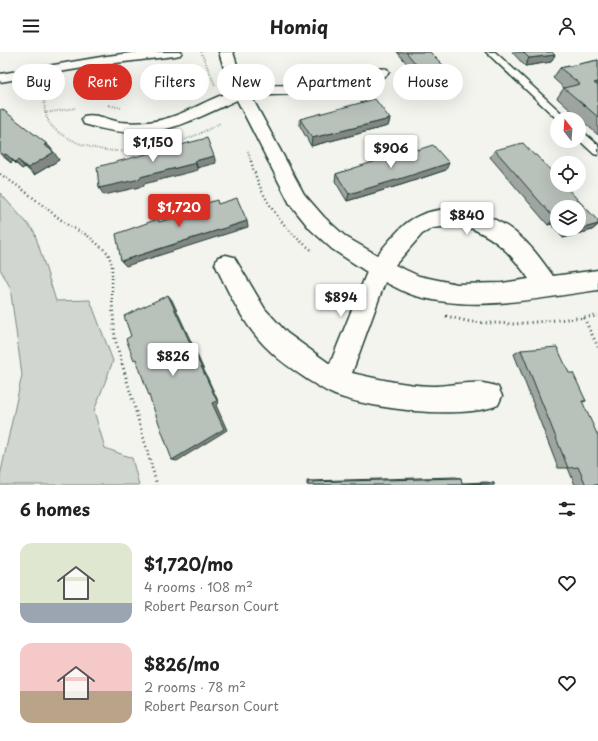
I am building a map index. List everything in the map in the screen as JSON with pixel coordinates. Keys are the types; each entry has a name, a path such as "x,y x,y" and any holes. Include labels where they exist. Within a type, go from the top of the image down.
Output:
{"street":[{"path":"0,78 107,60 174,52"},
{"path":"226,52 230,64"},
{"path":"90,120 106,126 126,129 147,129 166,126 182,120 217,99"},
{"path":"245,100 297,199 317,223 339,244 379,268 416,286 457,294 502,293 548,288 598,280"},
{"path":"336,382 379,268 415,228 428,221 441,218 459,217 477,221 509,239 525,255 548,288"},
{"path":"226,264 257,317 278,342 307,364 336,382 391,395 432,399 489,396"}],"lane":[{"path":"490,52 555,112"},
{"path":"586,141 598,152"}],"path":[{"path":"106,104 124,109"},
{"path":"45,113 77,108"},
{"path":"0,174 22,189 69,226 87,235 108,253 112,265 112,316 115,339 157,485"},
{"path":"584,318 598,347"}],"shaded area":[{"path":"0,193 34,231 56,301 90,300 113,361 94,411 105,448 132,458 139,485 0,485 0,476 22,375 10,287 0,269"}],"building":[{"path":"406,52 430,52 442,64 416,64"},
{"path":"523,52 552,52 555,55 529,58"},
{"path":"598,60 598,82 594,83 598,86 598,117 564,88 580,84 560,68"},
{"path":"376,100 390,119 312,138 300,119"},
{"path":"2,109 47,144 44,145 54,152 28,168 18,160 15,162 6,154 4,155 0,152 0,110"},
{"path":"207,138 214,156 195,161 196,163 140,177 140,179 99,188 97,167"},
{"path":"523,143 550,170 550,192 571,192 578,200 550,200 550,213 495,150"},
{"path":"433,145 449,163 349,194 336,174 416,148 417,150"},
{"path":"237,198 247,221 121,261 116,234 158,219 159,222 198,211 197,206 217,200 218,204"},
{"path":"586,208 598,221 598,224 586,227"},
{"path":"168,295 217,401 212,403 224,429 172,460 136,359 134,360 126,339 131,336 124,316"},
{"path":"557,347 569,373 573,373 586,401 582,401 598,436 598,485 586,485 578,467 568,468 521,350"},
{"path":"461,478 462,484 494,483 494,485 308,485 308,482"}]}
